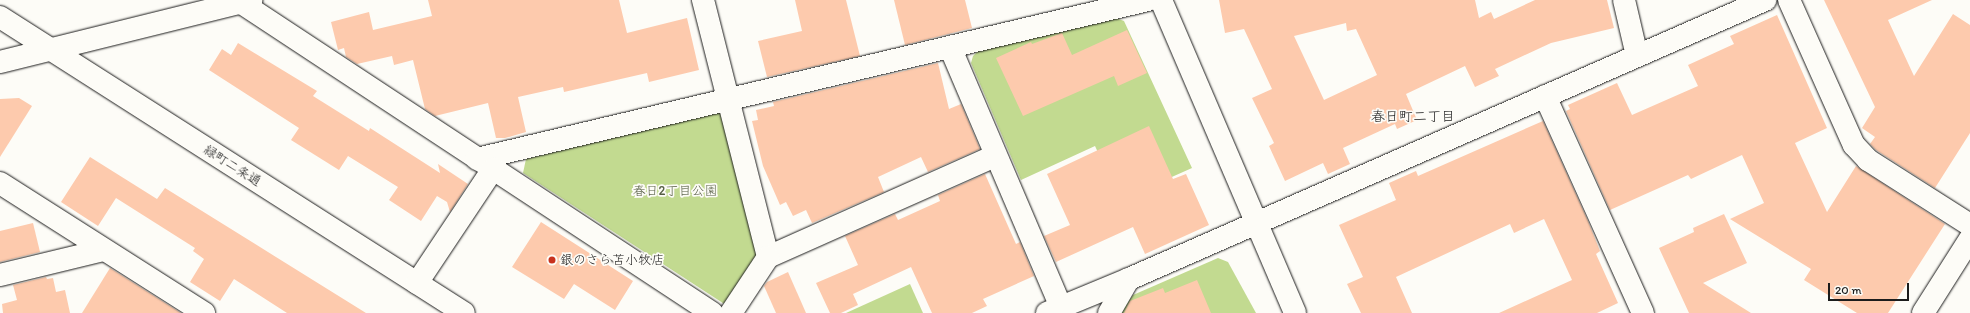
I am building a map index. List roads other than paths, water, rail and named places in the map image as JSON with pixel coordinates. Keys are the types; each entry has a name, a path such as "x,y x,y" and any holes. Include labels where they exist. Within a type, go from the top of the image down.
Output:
{"street":[{"path":"703,0 727,100 768,257"},
{"path":"417,283 485,164 727,100 1148,0"},
{"path":"1161,0 1295,313"},
{"path":"1624,0 1637,56"},
{"path":"950,47 995,156 1054,310 1129,279 1765,0"},
{"path":"1789,0 1854,145 1868,160 1970,225"},
{"path":"0,62 243,1 485,164 712,313"},
{"name":"緑町二条通","path":"0,17 462,313"},
{"path":"1545,96 1643,313"},
{"path":"731,313 768,257 995,156"},
{"path":"0,183 204,313"},
{"path":"1923,313 1970,239"},
{"path":"0,275 103,250"},
{"path":"1109,313 1129,279"}],"place":[{"name":"銀のさら苫小牧店","path":"552,260"}],"district":[{"name":"春日町二丁目","path":"1413,117"}],"park label":[{"name":"春日2丁目公園","path":"675,191"}]}
